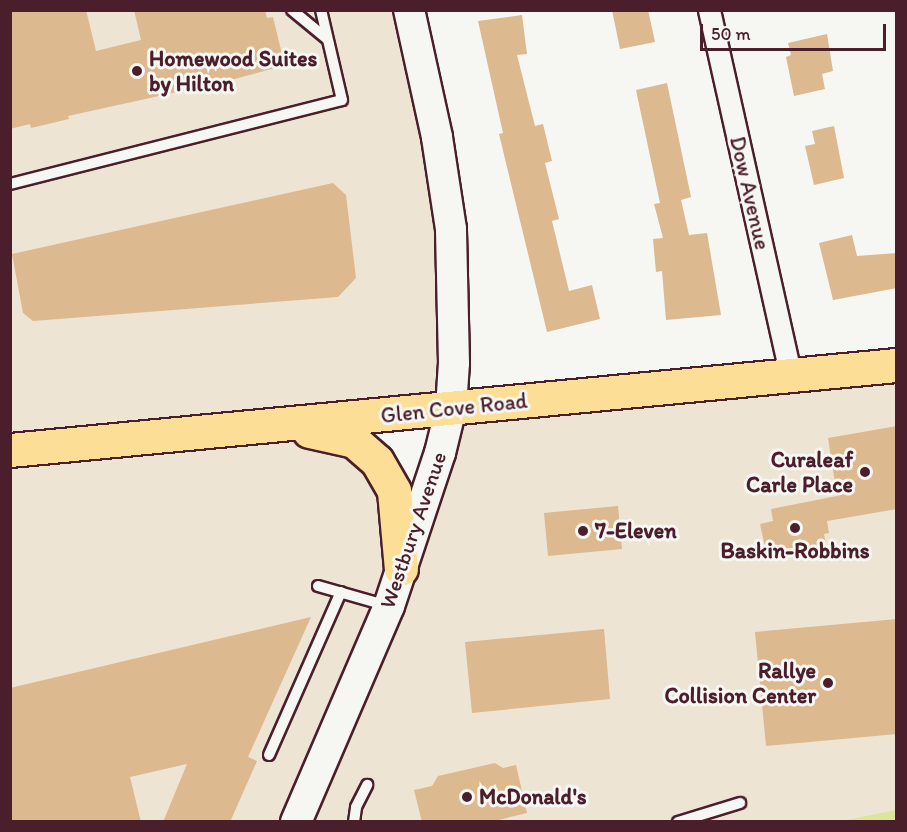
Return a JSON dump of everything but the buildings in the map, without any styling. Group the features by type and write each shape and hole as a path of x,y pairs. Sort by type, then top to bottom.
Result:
{"main road":[{"name":"Westbury Avenue","path":"296,822 389,606 440,453 451,408 454,363 451,229 437,137 409,10"},
{"name":"Glen Cove Road","path":"10,450 897,365"},
{"path":"284,425 354,441 377,461 394,491 401,569"}],"street":[{"name":"Dow Avenue","path":"709,10 791,376"}],"lane":[{"path":"292,10 326,38"},
{"path":"10,184 342,100 321,10"},
{"path":"318,586 389,606"},
{"path":"269,755 341,592"},
{"path":"354,822 356,807 367,785"},
{"path":"678,822 741,803"}],"shaded area":[{"path":"10,11 412,11 435,111 452,406 896,365 896,821 11,821","holes":["452,408 400,523 354,441 284,425"]}],"green space":[{"path":"896,810 896,821 842,821"}],"place":[{"name":"Homewood Suites by Hilton","path":"137,71"},
{"name":"Curaleaf Carle Place","path":"865,472"},
{"name":"Baskin-Robbins","path":"795,528"},
{"name":"7-Eleven","path":"583,531"},
{"name":"Rallye Collision Center","path":"828,683"},
{"name":"McDonald's","path":"467,797"}]}
